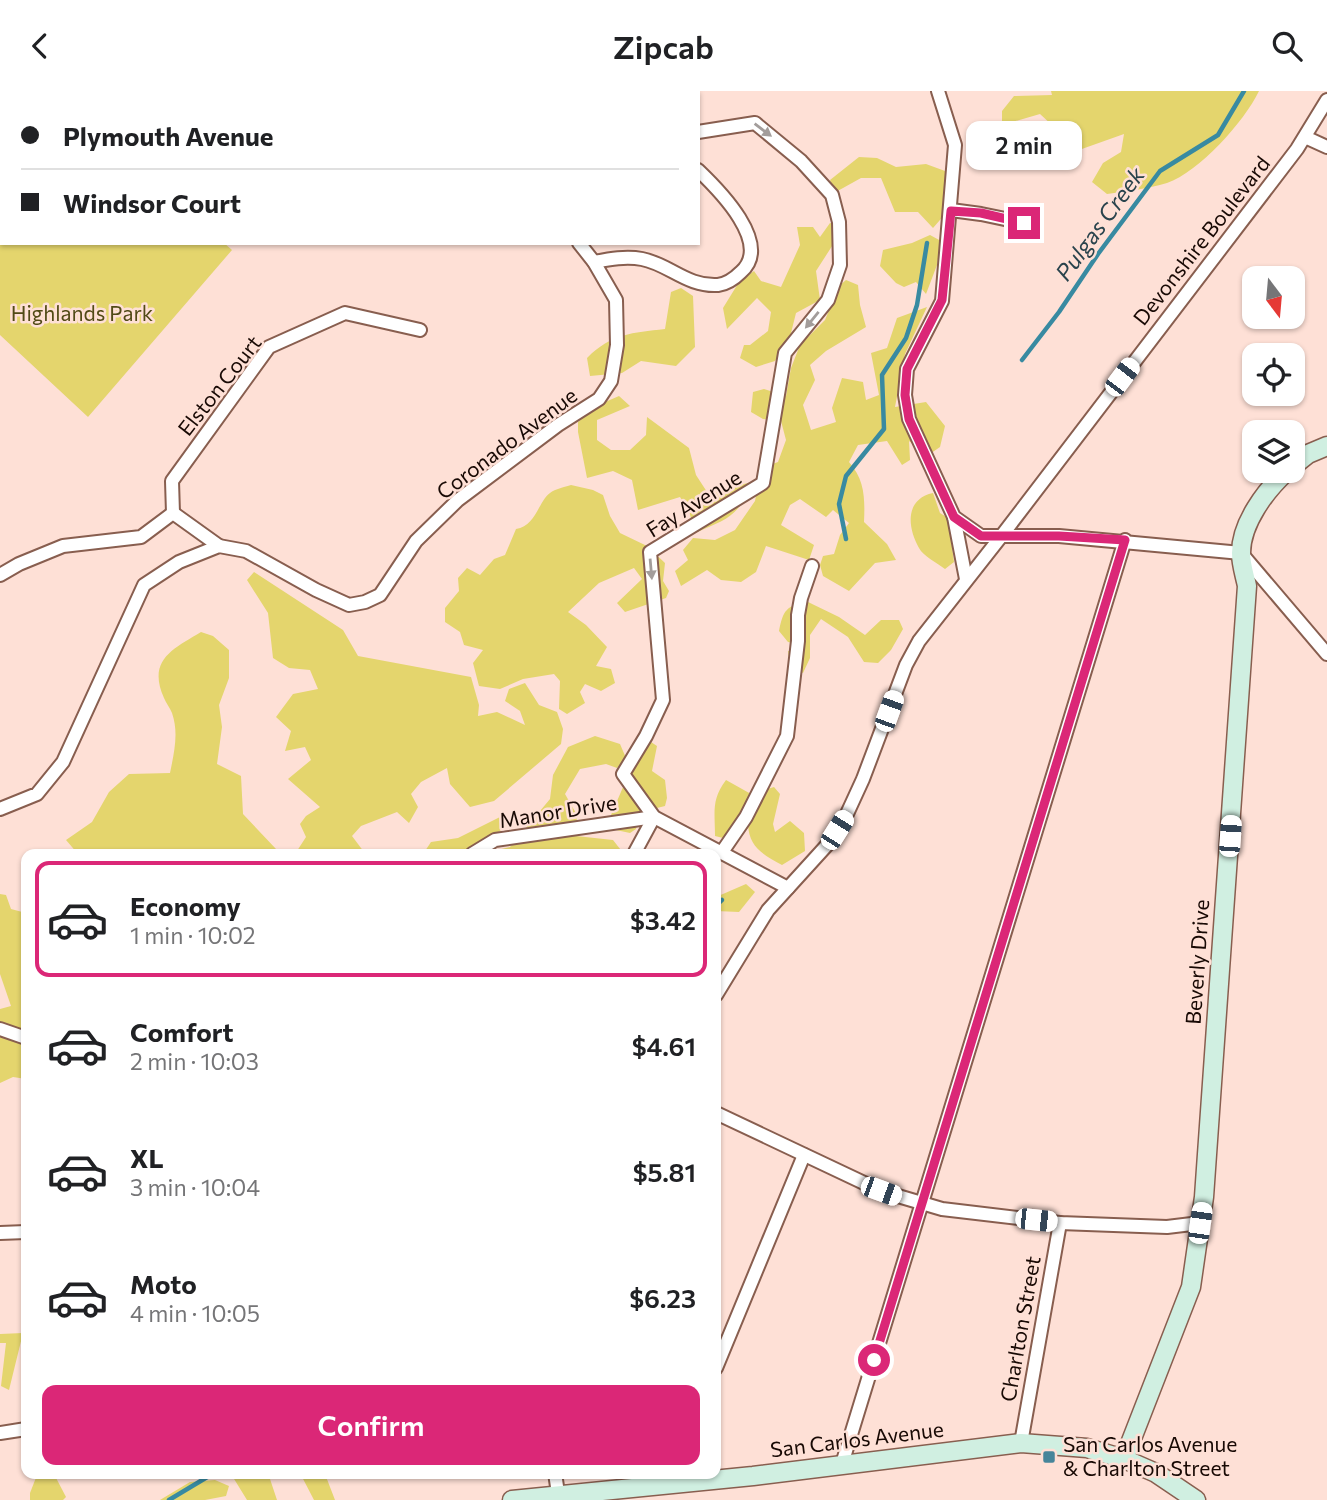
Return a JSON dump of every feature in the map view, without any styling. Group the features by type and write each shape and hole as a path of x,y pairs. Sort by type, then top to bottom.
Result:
{"street":[{"path":"938,91 955,145 942,300 907,369 905,395 909,419 954,517 966,579"},
{"name":"Devonshire Boulevard","path":"721,987 768,910 828,844 846,816 863,779 906,665 919,641 1305,137 1327,100"},
{"name":"Fay Avenue","path":"700,132 755,123 801,160 832,195 839,222 840,265 828,300 785,353 764,483 650,551 663,700 646,736 623,773 654,817 716,849"},
{"path":"1305,137 1327,147"},
{"path":"594,262 616,258 644,259 691,282 720,285 735,278 746,268 751,256 749,236 725,196 700,172"},
{"path":"951,211 981,213 1024,223"},
{"name":"Coronado Avenue","path":"219,546 246,551 349,605 380,595 416,541 458,500 558,425 599,399 611,381 617,345 616,300 581,245"},
{"name":"Elston Court","path":"173,513 172,481 269,347 345,313 420,330"},
{"path":"1305,456 1327,446"},
{"name":"Beverly Drive","path":"1124,1459 1191,1287 1205,1183 1247,586 1241,553 1247,526 1276,483"},
{"path":"0,575 62,546 141,537 173,513 219,546"},
{"path":"954,517 981,536 1003,534 1125,540 1241,553 1327,654"},
{"path":"842,1464 1125,540"},
{"path":"0,809 37,794 63,762 144,585 179,562 219,546"},
{"path":"722,852 746,817 787,736 798,641 798,615 812,566"},
{"path":"637,849 654,817"},
{"name":"Manor Drive","path":"481,849 495,841 654,817"},
{"name":"Fay Avenue","path":"722,852 788,888"},
{"path":"0,1029 21,1036"},
{"path":"721,1115 881,1191 942,1209 1060,1223 1167,1227 1200,1223"},
{"path":"721,1356 804,1155"},
{"name":"Charlton Street","path":"1021,1443 1060,1223"},
{"path":"0,1233 21,1232"},
{"path":"0,1433 21,1430"},
{"name":"San Carlos Avenue","path":"721,1477 753,1476 1021,1443 1087,1448 1124,1459 1156,1473 1196,1500"},
{"path":"556,1479 559,1497"},
{"name":"San Carlos Avenue","path":"512,1500 559,1497 664,1479"}],"green space":[{"path":"1051,91 1259,91 1232,131 1206,157 1180,177 1167,183 1107,194 1092,182 1103,163 1121,152 1124,134 1079,150 1040,114 1002,125 1002,111 1014,96 1052,95"},
{"path":"859,157 877,158 896,167 926,164 945,171 958,187 946,213 933,228 918,212 895,212 881,178 861,178 834,193 830,180"},
{"path":"830,223 845,226 816,271 820,300 796,313 790,337 775,361 756,367 740,358 744,345 750,345 768,331 771,312 757,298 727,329 723,308 739,282 754,271 761,281 781,287 800,245 797,227 813,227 820,237"},
{"path":"930,235 941,241 937,265 926,294 916,282 904,287 896,283 880,266 883,250 912,243"},
{"name":"Highlands Park","path":"0,245 226,245 232,250 88,417 0,335"},
{"path":"846,280 858,285 866,327 826,351 810,365 815,380 803,405 811,430 836,422 832,408 842,378 863,382 866,400 879,395 871,353 887,348 897,318 927,307 905,354 895,407 926,402 945,426 940,447 927,456 909,441 910,460 902,465 887,441 858,445 849,462 863,490 864,522 887,544 896,560 875,563 849,591 823,576 820,565 823,556 834,554 840,535 849,523 833,510 826,517 800,499 790,505 781,525 814,545 809,560 766,546 756,572 741,582 721,580 707,570 681,586 675,571 688,560 683,550 693,538 715,540 735,530 755,501 761,468 778,462 786,440 781,421 763,419 751,412 753,392 764,389 786,396 791,368 800,345 825,320 839,286"},
{"path":"681,288 693,296 695,347 676,366 641,361 622,373 590,376 587,358 605,343 632,333 665,329 671,292"},
{"path":"619,396 630,406 597,420 597,440 611,450 630,450 646,435 647,417 689,448 696,475 709,495 752,482 737,510 724,520 695,533 689,511 680,497 638,510 632,480 613,471 587,478 578,422 596,406"},
{"path":"571,485 603,495 610,516 620,533 647,546 665,563 663,581 669,591 666,598 625,612 617,603 642,579 634,568 599,583 568,612 586,625 607,647 596,666 611,669 615,683 601,691 585,684 580,692 585,703 567,714 559,709 560,681 554,674 523,679 500,689 479,686 473,663 483,650 464,645 460,632 445,622 445,608 459,591 458,578 467,568 480,575 494,559 505,555 516,529 532,519 550,493"},
{"path":"933,493 940,513 948,518 952,528 954,562 945,569 921,551 912,531 913,508 917,501"},
{"path":"254,572 343,630 358,656 471,677 479,705 478,716 497,712 525,725 520,711 505,701 509,689 525,683 539,705 557,712 563,729 561,744 494,801 470,807 450,784 447,768 421,782 411,794 418,807 409,823 397,812 361,826 352,836 362,849 298,849 306,837 300,824 306,816 320,807 288,779 311,760 305,747 285,751 291,731 276,717 293,694 318,689 310,670 289,668 273,658 268,613 247,580"},
{"path":"808,602 839,617 865,635 881,620 899,620 903,629 891,650 878,663 864,662 848,637 821,619 810,635 810,658 803,673 790,667 788,651 804,652 805,645 788,642 779,631 782,618 790,607"},
{"path":"201,632 213,636 229,650 229,678 219,705 222,727 217,764 241,776 243,814 276,849 74,849 66,840 92,822 109,792 129,774 170,773 175,728 172,713 160,685 159,674 166,657"},
{"path":"595,736 620,744 626,758 617,768 606,764 580,769 565,794 577,815 576,836 613,840 620,849 502,849 510,847 550,799 553,775 568,747"},
{"path":"648,740 657,746 652,771 665,780 665,806 641,812 636,829 630,833 616,830 611,815 630,771"},
{"path":"726,780 751,794 774,787 780,794 773,824 775,832 790,821 804,833 805,851 782,865 754,845 748,824 731,829 723,838 715,836 716,800"},
{"path":"500,817 509,824 489,839 492,849 426,849 431,842 458,838"},
{"path":"746,884 755,892 739,912 721,911 721,895"},
{"path":"0,894 6,895 11,909 21,912 21,1078 13,1077 0,1083 0,1009 11,1006 0,974"},
{"path":"21,1333 9,1390 1,1386 6,1343 0,1343 0,1334"},
{"path":"35,1479 57,1479 66,1497 63,1500 30,1500"},
{"path":"234,1479 270,1479 277,1500 247,1500"},
{"path":"303,1479 327,1479 335,1500 314,1500"},
{"path":"215,1480 229,1486 226,1496 205,1500 160,1500 190,1482"}],"waterway":[{"name":"Pulgas Creek","path":"1022,360 1160,171 1218,135 1244,91"},
{"name":"Pulgas Creek","path":"846,539 839,504 846,476 884,429 882,375 906,338 917,305 927,243"},
{"name":"Pulgas Creek","path":"169,1500 204,1479"}],"place":[{"name":"San Carlos Avenue & Charlton Street","path":"1049,1457"}],"route":[{"path":"874,1360 1125,540 1003,534 981,536 954,517 909,419 905,395 907,369 942,300 951,211 981,213 1024,223"}]}
